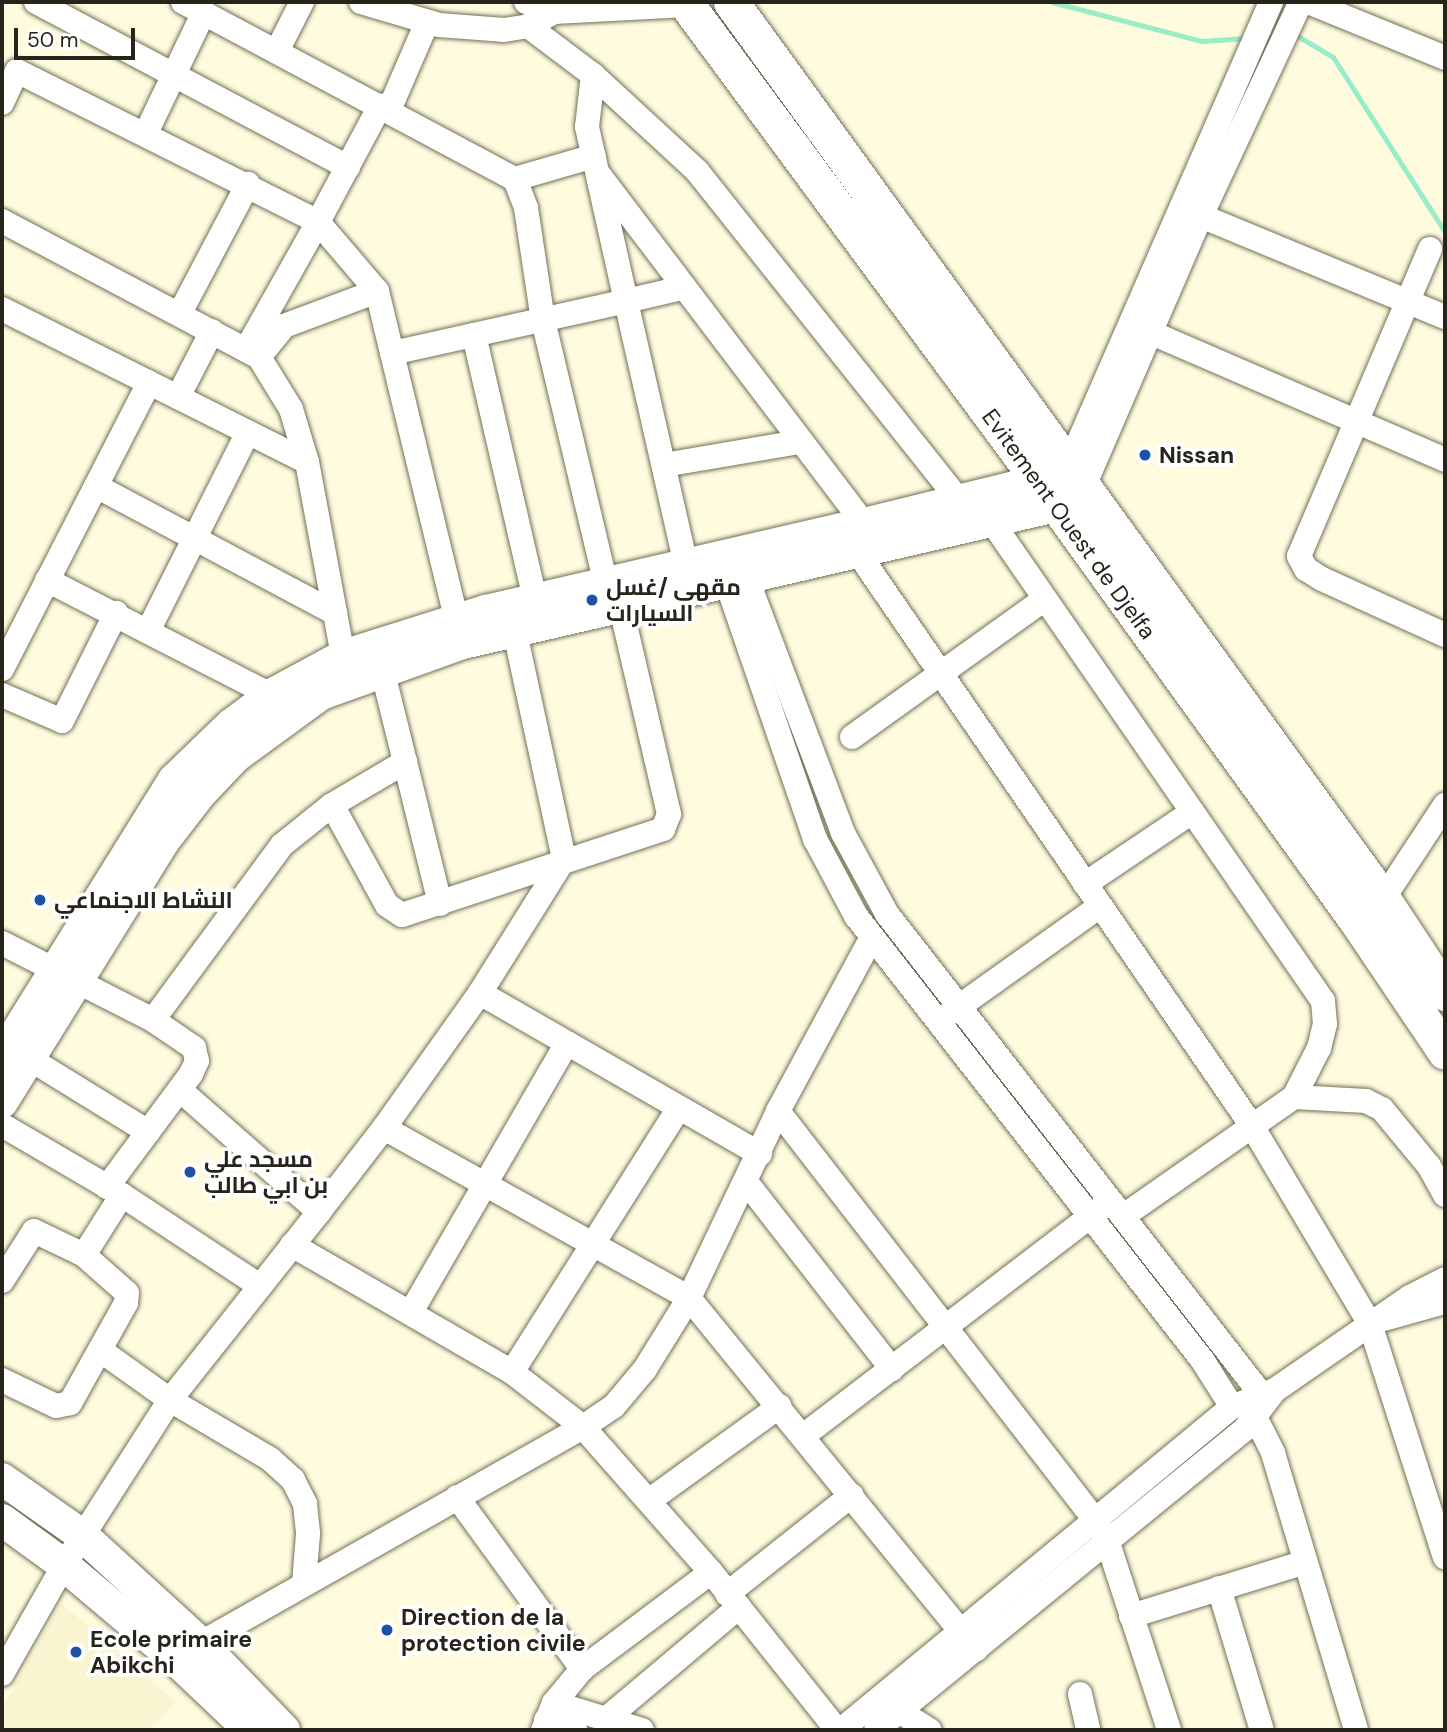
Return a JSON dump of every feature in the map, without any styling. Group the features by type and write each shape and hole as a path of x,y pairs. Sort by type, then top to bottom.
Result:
{"highway":[{"path":"731,2 1383,899 1445,993"},
{"name":"Evitement Ouest de Djelfa","path":"686,3 1356,920 1445,1052"}],"main road":[{"path":"66,976 163,842 235,757 321,694 535,600 613,596 860,537 990,519 1047,494 1077,475"},
{"path":"860,537 959,500 1047,494"},
{"path":"2,1102 16,1058 66,976 174,780 221,734 271,695 343,656 460,632 515,632 613,596 686,565 732,568"},
{"path":"2,1479 83,1536 187,1651 250,1730"},
{"path":"2,1520 187,1651 284,1730"}],"street":[{"path":"36,2 348,167"},
{"path":"277,51 302,2"},
{"path":"361,2 427,22 504,30 527,14 686,3"},
{"path":"1077,475 1142,329 1271,2"},
{"path":"1142,329 1201,216 1301,2"},
{"path":"1308,2 1445,58"},
{"path":"146,133 174,73 194,7 515,179 597,166"},
{"path":"527,14 697,171 959,500"},
{"path":"253,354 318,222 384,108 427,22"},
{"path":"2,103 9,67 248,184 318,222 377,291 460,632"},
{"path":"593,75 587,127 686,565"},
{"path":"597,166 682,288 798,442 860,537 939,671 1252,1126 1375,1322 1445,1557"},
{"path":"332,805 393,912 402,915 564,859 648,836 669,821 543,320 526,208 515,179"},
{"path":"180,313 248,184"},
{"path":"1201,216 1445,317"},
{"path":"2,221 253,354 291,410 307,463 343,656"},
{"path":"1430,249 1299,556 1306,569 1322,579 1445,635"},
{"path":"392,353 682,288"},
{"path":"253,354 284,326 377,291"},
{"path":"2,310 307,463"},
{"path":"1142,329 1445,460"},
{"path":"178,397 212,331"},
{"path":"474,335 535,600"},
{"path":"2,669 149,383"},
{"path":"149,629 248,432"},
{"path":"664,465 798,442"},
{"path":"96,486 335,612"},
{"path":"803,1436 1090,1217 1119,1207 1252,1126 1294,1097 1319,1048 1325,1024 1324,1000 990,519"},
{"path":"732,568 815,839 871,939 939,1021 1203,1361 1232,1407"},
{"path":"732,568 860,870 887,914 1268,1392"},
{"path":"47,580 149,629 271,695"},
{"path":"852,737 939,671 1045,599"},
{"path":"2,695 62,721 116,613"},
{"path":"2,1674 64,1566 170,1400 257,1284 319,1212 384,1128 480,993 564,859 515,632"},
{"path":"382,668 440,904"},
{"path":"153,1020 260,870 282,845 332,805 405,762"},
{"path":"1356,920 1383,899 1445,805"},
{"path":"1085,884 1192,812"},
{"path":"939,1021 1100,906"},
{"path":"187,1651 583,1427 614,1406 645,1369 689,1298 747,1183 778,1111 871,939"},
{"path":"2,943 153,1020 194,1048 197,1061 180,1090 148,1132 114,1191 84,1255"},
{"path":"480,993 760,1154"},
{"path":"411,1312 567,1043"},
{"path":"16,1058 148,1132"},
{"path":"180,1090 319,1212"},
{"path":"1294,1097 1366,1101 1382,1109 1429,1166 1445,1195"},
{"path":"512,1371 595,1246 679,1108"},
{"path":"778,1111 1101,1530 1169,1730"},
{"path":"2,1125 114,1191 257,1284"},
{"path":"384,1128 689,1298 780,1406 968,1642"},
{"path":"747,1183 892,1369"},
{"path":"2,1281 34,1231 84,1255 127,1293 100,1350 70,1403 62,1407 2,1380"},
{"path":"292,1245 512,1371 583,1427 650,1500 839,1730 968,1642"},
{"path":"876,1730 899,1711 968,1642 1101,1530 1232,1407 1268,1392 1445,1279"},
{"path":"1375,1322 1445,1303"},
{"path":"100,1350 170,1400 271,1459 293,1480 306,1514 304,1584"},
{"path":"1101,1530 1256,1419 1268,1392"},
{"path":"650,1500 780,1406"},
{"path":"1256,1419 1273,1453 1356,1730"},
{"path":"606,1719 733,1600 852,1495"},
{"path":"457,1497 582,1669"},
{"path":"1131,1615 1305,1562"},
{"path":"548,1718 582,1669 711,1573"},
{"path":"1219,1588 1262,1730"},
{"path":"1080,1693 1088,1730"},
{"path":"899,1711 929,1730"},
{"path":"548,1718 606,1719 642,1730"},
{"path":"548,1718 575,1730"}],"shaded area":[{"name":"Ecole primaire Abikchi","path":"61,1603 176,1702 150,1730 2,1730 2,1708"}],"waterway":[{"path":"1052,2 1202,41 1246,38"},
{"path":"1294,34 1333,57 1445,232"}],"place":[{"name":"Nissan","path":"1145,455"},
{"name":"مقهى /غسل السيارات","path":"592,600"},
{"name":"النشاط الاجنماعي","path":"40,900"},
{"name":"مسجد علي بن ابي طالب","path":"190,1172"},
{"name":"Direction de la protection civile","path":"387,1630"},
{"name":"Ecole primaire Abikchi","path":"76,1652"}]}
